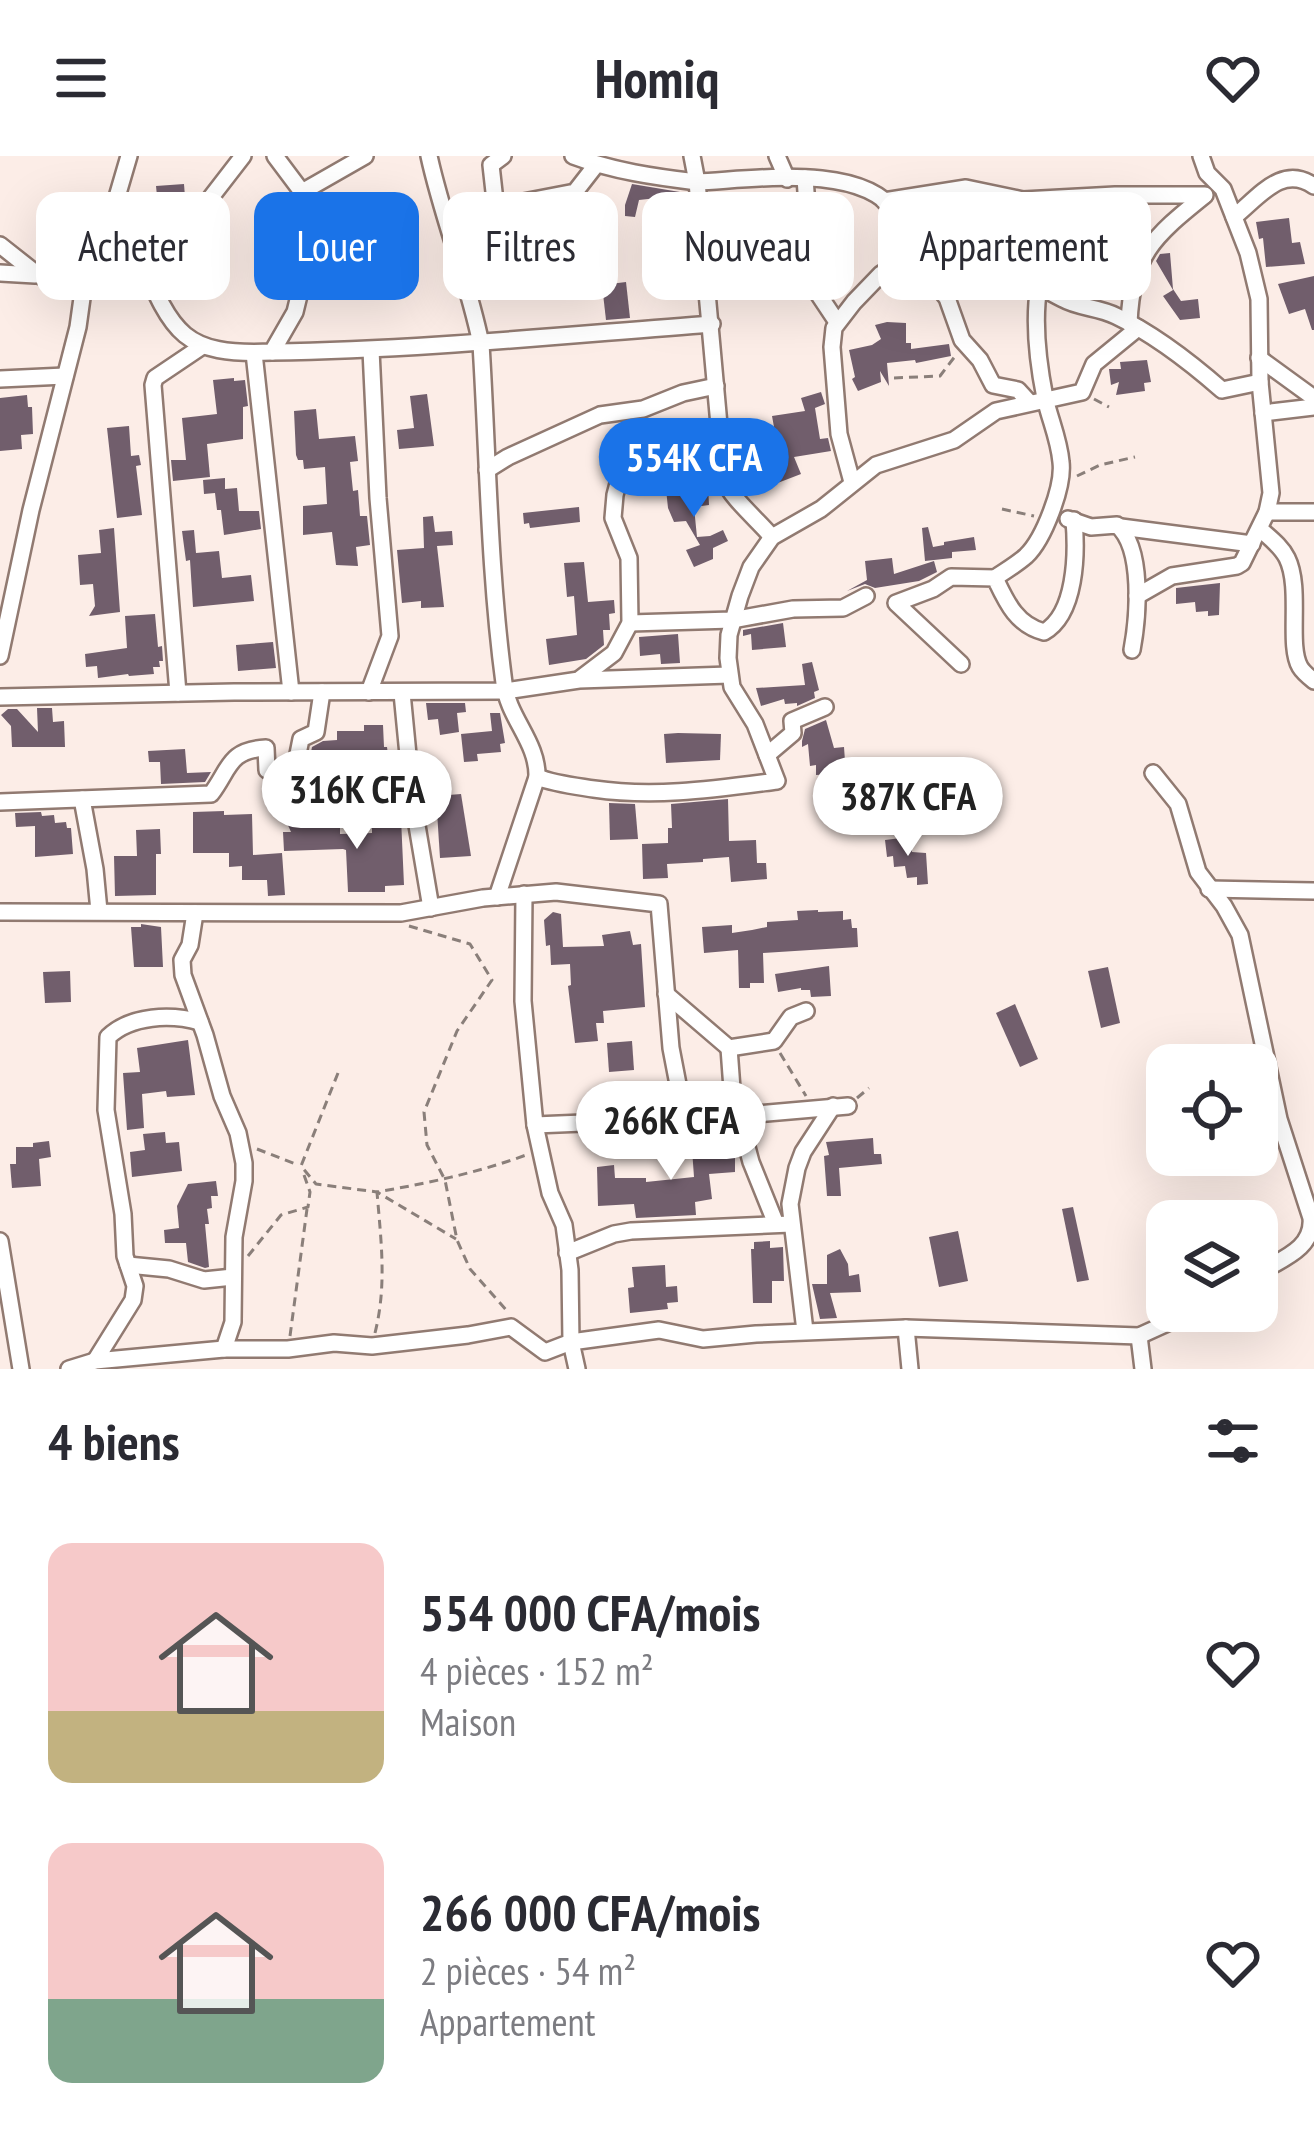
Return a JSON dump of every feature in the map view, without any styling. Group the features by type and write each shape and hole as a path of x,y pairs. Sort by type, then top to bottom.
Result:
{"street":[{"path":"118,192 129,156"},
{"path":"215,192 243,156"},
{"path":"275,156 302,192 365,156"},
{"path":"429,156 443,207"},
{"path":"494,192 491,165 503,156"},
{"path":"574,156 596,165 697,182 796,178 849,183 878,198"},
{"path":"692,156 727,488 772,537"},
{"path":"777,156 796,178 812,276 837,322"},
{"path":"1137,596 1172,576 1237,566 1256,537 1271,493 1257,289 1234,217 1201,156"},
{"path":"575,192 596,165"},
{"path":"1234,217 1286,177 1300,177 1314,186"},
{"path":"537,777 619,792 673,794 777,781 729,675 732,620 751,567 772,537 821,509 876,465 964,435 990,413 1082,392 1094,364 1133,325 1134,279 1150,243 1219,182"},
{"path":"930,192 966,188 985,192"},
{"path":"1151,195 1205,195"},
{"path":"0,245 36,273"},
{"path":"0,272 36,275"},
{"path":"852,482 839,434 834,328 878,277"},
{"path":"0,656 84,300"},
{"path":"160,300 173,322 201,347 254,352 482,344 712,324"},
{"path":"272,352 299,300"},
{"path":"471,300 482,344 494,584 505,692 535,754 537,777 497,897"},
{"path":"948,300 963,344 980,360 993,385 1018,390 1037,401"},
{"path":"961,664 896,603 951,577 995,578 1031,551 1048,518 1061,460 1037,401 1038,300"},
{"path":"1064,300 1103,310 1133,325 1200,368 1222,390 1260,382"},
{"path":"178,693 153,385 161,373 201,347"},
{"path":"369,692 390,636 371,350"},
{"path":"254,352 291,692"},
{"path":"1259,358 1314,398"},
{"path":"0,379 65,376"},
{"path":"487,470 600,415 643,409 716,386"},
{"path":"1263,413 1314,407"},
{"path":"579,680 614,653 630,623 629,558 614,518 621,472 650,465 685,469 706,441 719,439"},
{"path":"1267,512 1314,512"},
{"path":"1048,518 1091,527 1256,537 1284,552 1294,582 1296,657 1300,669 1314,681"},
{"path":"995,578 1009,606 1029,627 1044,632 1052,627 1064,613 1070,591 1074,520"},
{"path":"1121,527 1130,543 1137,596 1132,650"},
{"path":"630,623 732,620 793,609 843,608 866,596"},
{"path":"0,697 505,692 579,680 729,675"},
{"path":"0,802 211,794 227,764 260,748 266,748 267,770 288,774 295,769 301,739 316,732 322,692"},
{"path":"402,692 412,796 431,908"},
{"path":"767,755 793,733 792,722 825,707"},
{"path":"298,749 300,770 275,802 412,796"},
{"path":"1153,773 1178,804 1198,872 1240,935 1279,1119 1311,1218 1312,1234 1306,1244 1278,1261"},
{"path":"82,800 99,911"},
{"path":"1209,889 1314,891"},
{"path":"0,912 401,913 556,892 659,904 671,1048 686,1126"},
{"path":"524,894 523,1001 536,1125 550,1192 561,1213 577,1369"},
{"path":"195,913 182,967 242,1147 244,1181 234,1238 233,1322 224,1349"},
{"path":"666,994 730,1048 734,1116 751,1162 797,1254 805,1331"},
{"path":"730,1048 774,1041 791,1016 806,1011"},
{"path":"95,1361 133,1300 135,1286 106,1110 108,1037 112,1031 149,1019 200,1022"},
{"path":"536,1125 631,1121 686,1126 734,1116 841,1106 803,1152 784,1224"},
{"path":"567,1253 632,1231 784,1224"},
{"path":"0,1241 21,1369"},
{"path":"128,1265 169,1269 203,1280 233,1277"},
{"path":"70,1369 95,1361 224,1349 334,1343 372,1346 511,1327 545,1352 571,1342 658,1330 704,1339 906,1328 1139,1336 1148,1332"},
{"path":"906,1328 910,1369"},
{"path":"1139,1336 1143,1369"}],"path":[{"path":"894,378 940,376 963,344"},
{"path":"1059,484 1100,465 1136,457"},
{"path":"1002,509 1048,518"},
{"path":"408,926 470,944 492,980 457,1031 424,1112 427,1145 445,1180 457,1240 470,1269 510,1315 511,1327"},
{"path":"774,1041 814,1109"},
{"path":"288,1349 310,1192 302,1166 338,1073"},
{"path":"238,1133 262,1153 302,1166 316,1184 377,1192 492,1168 539,1150"},
{"path":"377,1192 457,1240"},
{"path":"372,1346 383,1303 377,1192"},
{"path":"233,1277 281,1215 308,1208"}],"building":[{"path":"184,184 185,192 157,192 156,186"},
{"path":"632,184 680,192 642,192 635,217 625,216"},
{"path":"1289,218 1292,243 1300,242 1305,264 1266,267 1256,222"},
{"path":"1170,253 1173,289 1181,301 1198,299 1200,318 1180,320 1163,296 1173,290 1156,261 1160,254"},
{"path":"1314,276 1312,330 1305,309 1289,314 1278,284"},
{"path":"626,282 630,318 606,320 604,300 618,300 618,283"},
{"path":"906,323 906,343 911,343 911,349 949,344 951,356 887,363 889,386 880,371 881,382 858,391 849,350 881,339 875,325"},
{"path":"1147,360 1151,382 1144,383 1145,391 1116,395 1119,382 1111,385 1109,369 1121,369 1120,362"},
{"path":"213,380 245,380 248,406 243,407 243,439 207,444 210,477 173,481 171,460 186,460 182,418 217,414"},
{"path":"821,392 825,404 815,408 820,439 828,438 831,451 794,457 801,474 775,484 769,469 773,467 770,444 752,446 735,468 734,455 749,438 749,430 774,427 772,416 805,411 801,398"},
{"path":"427,394 434,446 399,449 397,430 414,428 410,396"},
{"path":"27,395 33,434 21,435 22,449 0,451 0,398"},
{"path":"316,409 319,439 355,436 358,461 350,462 353,491 358,490 360,516 367,516 370,545 356,547 358,566 336,565 332,532 303,535 303,506 327,504 325,467 304,469 303,460 298,460 294,411"},
{"path":"129,426 131,456 139,455 141,465 136,466 142,515 117,518 107,428"},
{"path":"225,478 225,489 237,488 239,511 259,511 261,529 224,535 215,493 204,494 203,480"},
{"path":"708,485 709,505 694,507 697,537 723,530 728,541 713,548 713,559 694,567 686,550 700,545 686,521 674,522 666,489"},
{"path":"579,507 580,522 530,528 529,523 524,524 523,513"},
{"path":"433,516 435,532 452,531 453,545 437,546 444,607 421,608 421,601 402,603 397,550 424,548 423,517"},
{"path":"928,527 933,547 974,537 976,550 925,561 922,528"},
{"path":"114,528 120,612 89,616 95,606 93,584 80,585 78,555 101,553 99,530"},
{"path":"194,530 196,553 219,551 222,578 251,575 254,601 193,607 190,560 186,561 182,531"},
{"path":"892,558 894,574 934,561 937,572 919,581 875,588 865,584 847,591 867,580 865,561"},
{"path":"584,562 588,602 614,600 610,630 603,630 604,645 586,659 549,665 546,639 577,635 574,596 567,597 564,563"},
{"path":"1220,583 1219,615 1196,612 1195,602 1176,604 1176,588"},
{"path":"155,614 163,661 160,667 153,667 154,674 98,678 97,666 86,667 85,654 127,648 125,616"},
{"path":"783,623 786,647 752,650 751,634 743,636 743,630"},
{"path":"678,634 680,663 661,664 660,654 640,656 639,637"},
{"path":"273,642 276,668 238,671 236,645"},
{"path":"812,662 819,690 815,698 797,706 785,704 784,699 761,706 756,688 805,685 802,664"},
{"path":"426,703 465,703 466,712 457,713 459,732 440,735 438,719 428,720"},
{"path":"37,708 52,708 53,722 64,721 65,747 12,747 11,726 1,715 17,709 38,732"},
{"path":"490,713 500,713 505,743 500,744 501,752 477,754 478,761 464,762 461,734 492,731"},
{"path":"826,720 834,748 844,747 845,761 834,762 835,774 816,775 808,744 802,747 802,741 805,729"},
{"path":"364,725 383,725 384,747 390,755 388,778 352,784 346,768 312,770 312,747 337,740 337,731 364,731"},
{"path":"664,734 721,734 720,760 666,763"},
{"path":"185,749 187,773 211,772 205,782 161,784 160,762 149,762 148,751"},
{"path":"461,794 471,856 440,858 436,796"},
{"path":"728,799 729,841 756,840 757,863 766,863 767,879 731,882 729,857 667,864 668,878 643,879 642,844 668,843 671,804"},
{"path":"609,803 635,804 638,839 610,840"},
{"path":"224,811 224,815 252,814 253,855 282,853 285,895 268,896 267,880 242,880 242,866 229,867 229,853 193,853 193,812"},
{"path":"41,812 71,828 73,854 35,857 35,826 16,827 15,813"},
{"path":"401,818 404,885 385,886 385,892 348,892 346,850 284,851 283,832 291,832 287,823 299,819 303,828 340,823 340,834 372,833 372,823"},
{"path":"160,829 156,895 115,896 114,856 137,856 136,830"},
{"path":"911,839 912,852 926,853 928,884 917,885 917,877 907,878 905,866 894,867 893,856 887,857 885,840"},
{"path":"797,911 843,911 843,920 851,919 852,928 857,928 858,947 763,953 764,983 750,983 750,988 739,988 738,950 704,953 702,927 732,925 732,933 767,927 767,922 798,920"},
{"path":"553,912 561,914 563,947 604,946 602,935 630,931 633,945 641,944 645,1007 603,1011 604,1023 596,1023 598,1041 575,1043 570,964 551,965 550,945 546,946 544,920"},
{"path":"131,927 161,927 163,967 134,967"},
{"path":"829,966 831,996 811,997 810,990 801,988 778,992 775,974"},
{"path":"1108,967 1120,1023 1101,1028 1088,971"},
{"path":"70,971 71,1002 45,1003 43,972"},
{"path":"1015,1004 1038,1059 1020,1067 996,1013"},
{"path":"188,1040 195,1095 142,1094 144,1128 127,1130 123,1073 140,1072 137,1048"},
{"path":"632,1041 634,1070 609,1072 607,1043"},
{"path":"728,1131 735,1147 735,1172 709,1174 712,1199 695,1202 696,1215 636,1218 634,1204 598,1206 597,1167 614,1165 615,1178 646,1178 646,1182 694,1177 692,1149 702,1149 700,1135"},
{"path":"165,1132 166,1143 179,1142 182,1171 132,1177 130,1152 145,1150 143,1134"},
{"path":"873,1138 874,1154 881,1154 882,1164 839,1168 841,1196 827,1196 826,1142"},
{"path":"49,1141 51,1157 39,1159 41,1186 12,1188 10,1164 16,1164 16,1147"},
{"path":"216,1181 218,1196 211,1196 209,1224 205,1224 209,1267 205,1268 188,1262 186,1243 165,1243 164,1230 179,1228 177,1206 188,1184"},
{"path":"1073,1207 1089,1280 1077,1282 1062,1209"},
{"path":"958,1231 968,1281 939,1287 929,1237"},
{"path":"770,1241 770,1248 783,1247 784,1281 772,1281 772,1303 753,1303 751,1249 754,1242"},
{"path":"840,1249 849,1276 859,1274 861,1292 830,1293 837,1318 820,1319 812,1284 827,1284 827,1255"},
{"path":"665,1265 666,1287 677,1286 678,1302 667,1303 668,1309 630,1313 632,1267"}]}
